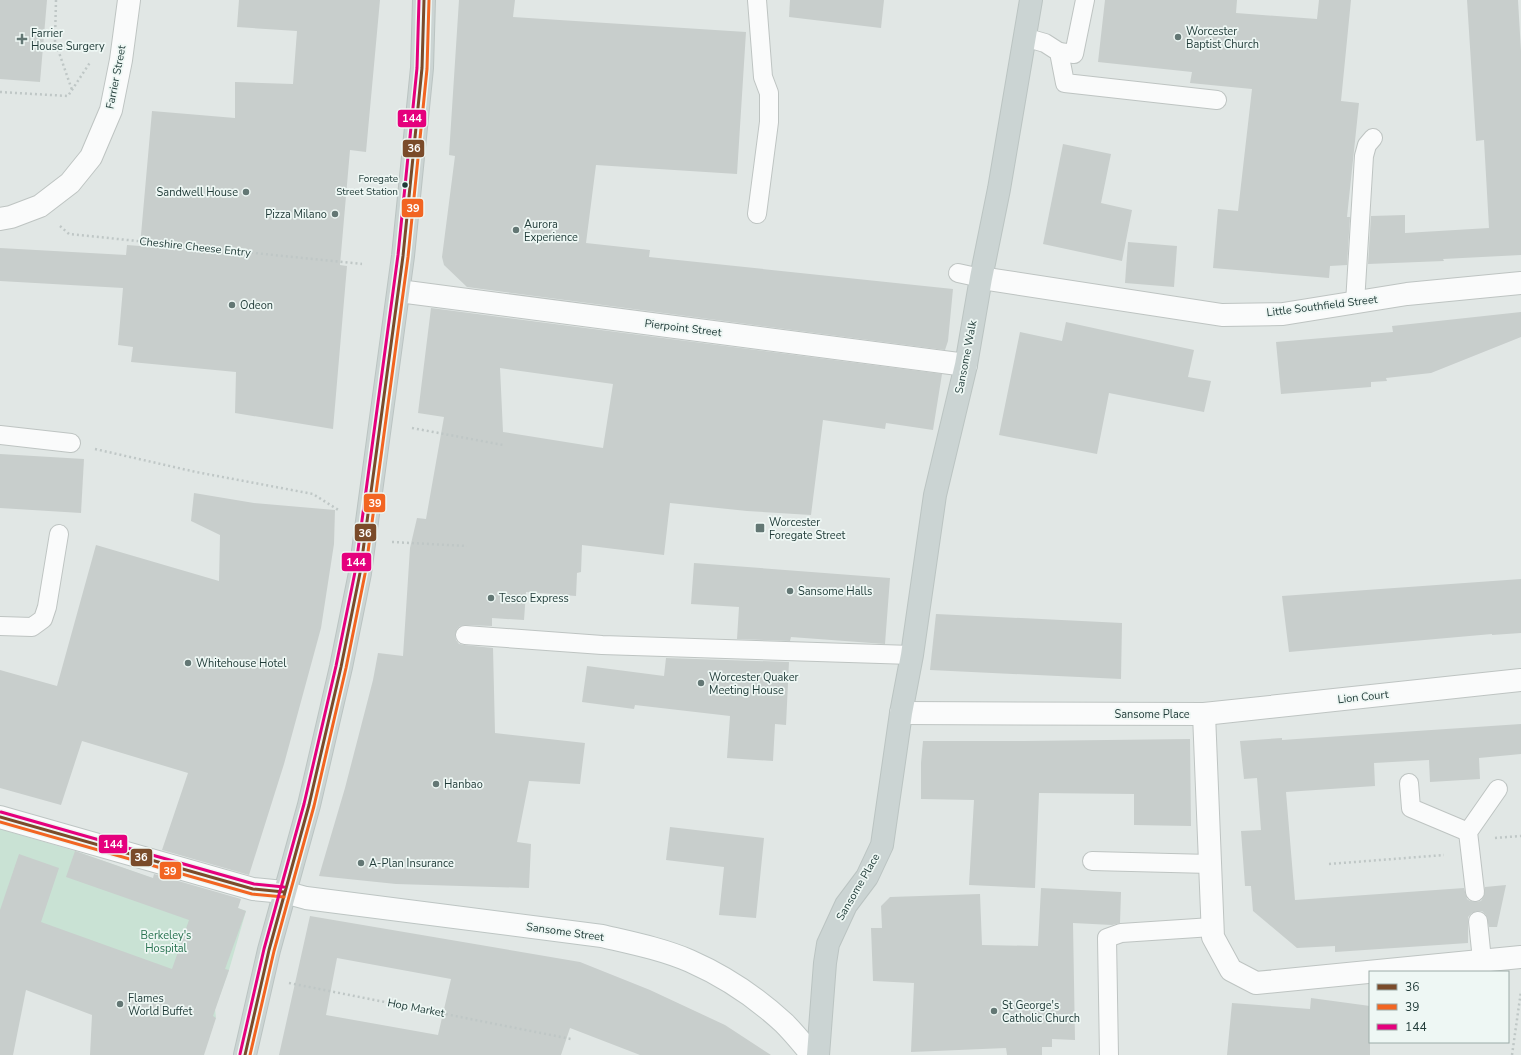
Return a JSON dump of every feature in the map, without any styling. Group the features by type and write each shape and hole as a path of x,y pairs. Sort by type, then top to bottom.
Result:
{"main road":[{"path":"245,1055 262,978 284,892 309,805 341,667 360,573 399,291 422,68 424,0"},
{"name":"Sansome Walk","path":"902,713 912,655 935,495 966,365 981,278 999,190 1031,0"},
{"name":"Sansome Place","path":"818,1055 825,963 828,944 846,905 867,877 882,845 902,713"}],"street":[{"name":"Farrier Street","path":"0,219 12,217 40,206 70,183 91,158 111,110 121,60 129,0"},
{"name":"Little Southfield Street","path":"981,278 1222,315 1283,314 1408,294 1521,283"},
{"name":"Pierpoint Street","path":"399,291 966,365"},
{"name":"Lion Court","path":"1204,714 1521,680"},
{"name":"Sansome Place","path":"902,713 1204,714 1212,937 1231,970 1256,983 1369,972"},
{"name":"Sansome Street","path":"0,817 253,889 284,892 306,898 602,936 640,945 690,961 735,985 784,1024 812,1055"},
{"name":"Sansome Place","path":"1374,971 1521,957"}],"lane":[{"path":"757,0 763,76 769,93 769,122 757,214"},
{"path":"1024,37 1045,43 1059,52 1074,54 1085,0"},
{"path":"1059,52 1065,83 1217,100"},
{"path":"1355,303 1364,156 1367,145 1373,138"},
{"path":"958,273 981,278"},
{"path":"0,435 71,443"},
{"path":"0,626 32,627 43,619 47,607 59,534"},
{"path":"465,635 602,645 912,655"},
{"path":"1410,783 1411,808 1468,832"},
{"path":"1475,892 1468,832 1498,789"},
{"path":"1092,861 1210,864"},
{"path":"1478,921 1482,960"},
{"path":"1109,1055 1107,938 1121,933 1212,927"}],"path":[{"path":"56,0 54,41 72,90"},
{"path":"0,92 68,96 94,57"},
{"name":"Cheshire Cheese Entry","path":"40,206 69,234 362,264"},
{"path":"412,428 503,444"},
{"path":"71,443 196,472 313,494"},
{"path":"392,542 466,546"},
{"path":"1329,864 1471,853"},
{"name":"Hop Market","path":"262,978 571,1039"},
{"path":"1512,1055 1521,991"}],"green space":[{"name":"Berkeley's Hospital","path":"0,829 75,851 246,911 229,970 215,1009 216,1018 33,952 0,924"}],"building":[{"name":"Farrier House Surgery","path":"0,0 47,0 40,82 0,79"},
{"path":"239,0 380,0 366,152 350,150 340,265 347,266 333,429 235,413 236,372 131,362 133,347 118,345 123,288 0,281 0,248 126,255 127,245 140,246 152,111 235,118 235,82 293,84 297,31 237,27"},
{"path":"459,0 515,0 513,17 746,32 737,174 596,165 586,243 650,250 649,257 953,289 948,341 945,350 467,287 444,265 442,257 455,156 449,155"},
{"path":"790,0 884,0 881,28 789,17"},
{"path":"1105,0 1237,0 1236,13 1317,19 1319,0 1351,0 1341,101 1359,103 1347,217 1350,217 1347,265 1330,266 1329,278 1213,268 1218,209 1238,211 1252,89 1190,83 1192,72 1098,62"},
{"path":"1467,0 1518,0 1521,51 1521,255 1443,259 1444,261 1368,264 1371,216 1405,215 1405,233 1489,228 1484,140 1476,141"},
{"path":"1063,144 1111,154 1101,203 1132,210 1122,261 1043,244"},
{"path":"1128,242 1177,246 1174,287 1125,283"},
{"path":"431,308 942,374 933,430 886,423 885,429 823,420 811,515 747,511 670,503 664,555 582,545 581,572 577,573 576,596 526,592 524,620 492,618 492,626 465,625 460,626 457,629 455,635 459,644 493,648 495,733 585,743 580,784 529,781 517,842 531,844 529,888 396,884 319,876 345,788 373,680 378,653 403,656 410,548 417,518 426,519 444,417 418,413","holes":["500,368 613,384 603,448 503,432"]},
{"path":"1521,312 1521,337 1431,373 1386,378 1387,381 1371,382 1371,387 1281,394 1276,342 1393,332 1392,326"},
{"path":"1066,322 1194,350 1188,377 1211,381 1204,412 1109,393 1097,454 999,435 1020,332 1062,341"},
{"path":"0,454 84,459 81,513 0,508"},
{"path":"194,493 254,503 335,510 334,544 321,628 284,764 249,875 162,850 188,773 82,741 61,805 0,788 0,670 57,686 96,545 219,581 220,535 191,521"},
{"name":"Sansome Halls","path":"694,563 890,578 885,644 791,637 790,641 737,639 739,607 691,604"},
{"path":"1521,579 1521,633 1492,634 1289,652 1282,596"},
{"path":"936,614 1122,623 1121,679 930,670"},
{"path":"666,658 789,662 786,725 775,724 773,761 727,758 730,716 635,705 634,709 582,702 587,666 664,676"},
{"path":"1521,724 1521,754 1479,758 1480,779 1430,782 1429,760 1374,763 1375,786 1286,792 1295,900 1464,888 1467,899 1476,902 1481,901 1484,896 1485,887 1506,885 1497,927 1489,927 1486,915 1482,911 1477,911 1468,917 1468,943 1335,952 1335,946 1297,948 1253,911 1251,886 1245,886 1241,831 1261,830 1257,778 1244,779 1240,741 1282,738 1282,740"},
{"path":"1190,739 1191,826 1134,825 1134,794 1039,793 1035,888 969,885 974,800 921,799 921,763 923,741"},
{"path":"670,827 764,838 756,918 719,915 724,867 666,860"},
{"path":"75,851 153,878 154,874 241,899 238,908 246,911 225,969 229,970 213,1016 216,1018 204,1055 90,1055 92,1015 26,990 13,1055 0,1055 0,910 19,854 59,868 41,922 172,969 189,920 66,877"},
{"path":"1041,888 1121,892 1120,923 1112,925 1073,923 1075,1040 1052,1039 1052,1047 1042,1047 1042,1055 1007,1055 1006,1048 911,1052 914,983 873,981 871,928 882,928 881,906 890,897 980,894 982,945 1038,946"},
{"path":"310,916 580,962 650,990 725,1025 771,1055 640,1055 570,1028 561,1055 279,1055","holes":["337,958 451,979 438,1035 326,1015"]},
{"path":"1311,998 1369,1006 1370,1055 1227,1055 1232,1003 1310,1009"}],"transit line":[{"name":"144","path":"240,1054 264,949 304,804 336,666 355,572 398,255 417,68 419,0"},
{"name":"36","path":"245,1055 269,950 309,805 341,667 360,573 403,256 422,68 424,0"},
{"name":"39","path":"250,1055 274,951 314,806 346,668 365,574 408,257 427,69 429,0"},
{"name":"144","path":"1,812 254,884 284,887"},
{"name":"36","path":"0,817 253,889 284,892"},
{"name":"39","path":"0,822 252,894 284,897"}],"place":[{"name":"Worcester Baptist Church","path":"1178,37"},
{"name":"Farrier House Surgery","path":"22,39"},
{"name":"Foregate Street Station","path":"405,185"},
{"name":"Sandwell House","path":"246,192"},
{"name":"Pizza Milano","path":"335,214"},
{"name":"Aurora Experience","path":"516,230"},
{"name":"Odeon","path":"232,305"},
{"name":"Worcester Foregate Street","path":"760,528"},
{"name":"Sansome Halls","path":"790,591"},
{"name":"Tesco Express","path":"491,598"},
{"name":"Whitehouse Hotel","path":"188,663"},
{"name":"Worcester Quaker Meeting House","path":"701,683"},
{"name":"Hanbao","path":"436,784"},
{"name":"A-Plan Insurance","path":"361,863"},
{"name":"Flames World Buffet","path":"120,1004"},
{"name":"St George's Catholic Church","path":"994,1011"}]}
